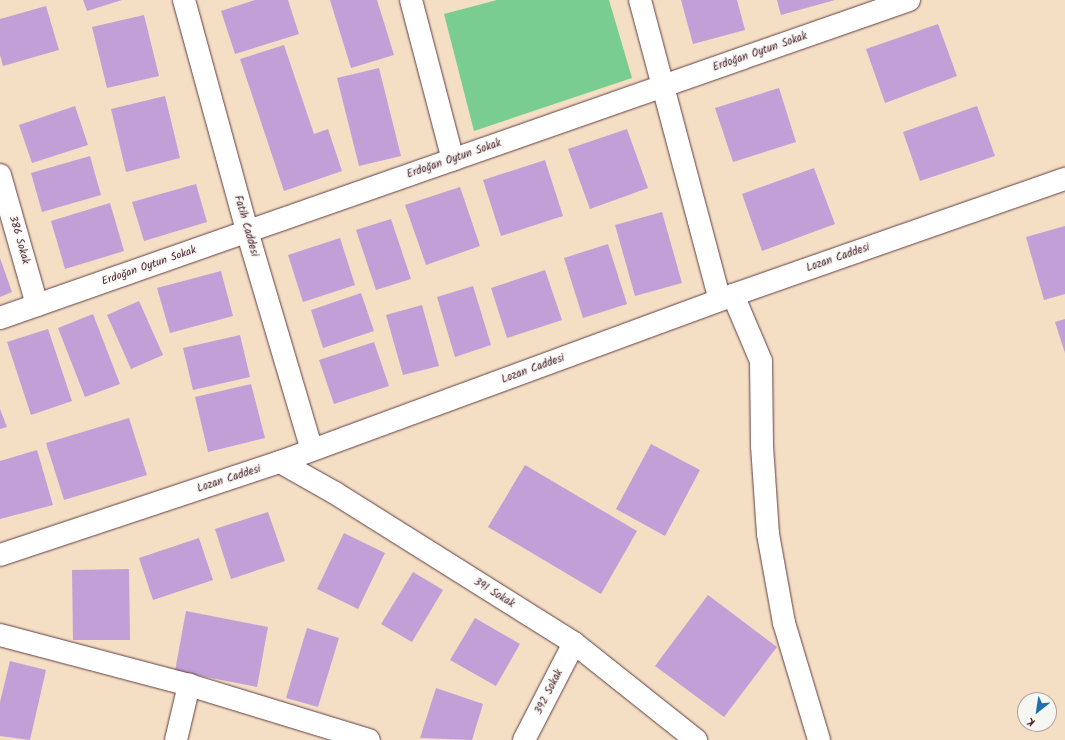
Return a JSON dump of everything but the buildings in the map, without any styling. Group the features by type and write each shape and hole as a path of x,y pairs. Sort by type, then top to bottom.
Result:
{"street":[{"name":"Fatih Caddesi","path":"184,0 247,231 312,450"},
{"path":"411,0 453,160"},
{"path":"640,0 663,86 726,297 761,361 762,446 768,534 784,624 818,740"},
{"name":"Erdoğan Oytun Sokak","path":"0,318 663,86 869,7 909,0"},
{"name":"386 Sokak","path":"0,175 37,305"},
{"name":"Lozan Caddesi","path":"0,555 280,462 726,297 1065,179"},
{"name":"391 Sokak","path":"280,462 335,492 574,643 696,740"},
{"path":"0,635 189,685 369,740"},
{"name":"392 Sokak","path":"524,740 574,643"},
{"path":"176,740 189,685"}],"green space":[{"path":"497,0 609,0 632,78 474,131 444,14"}]}
